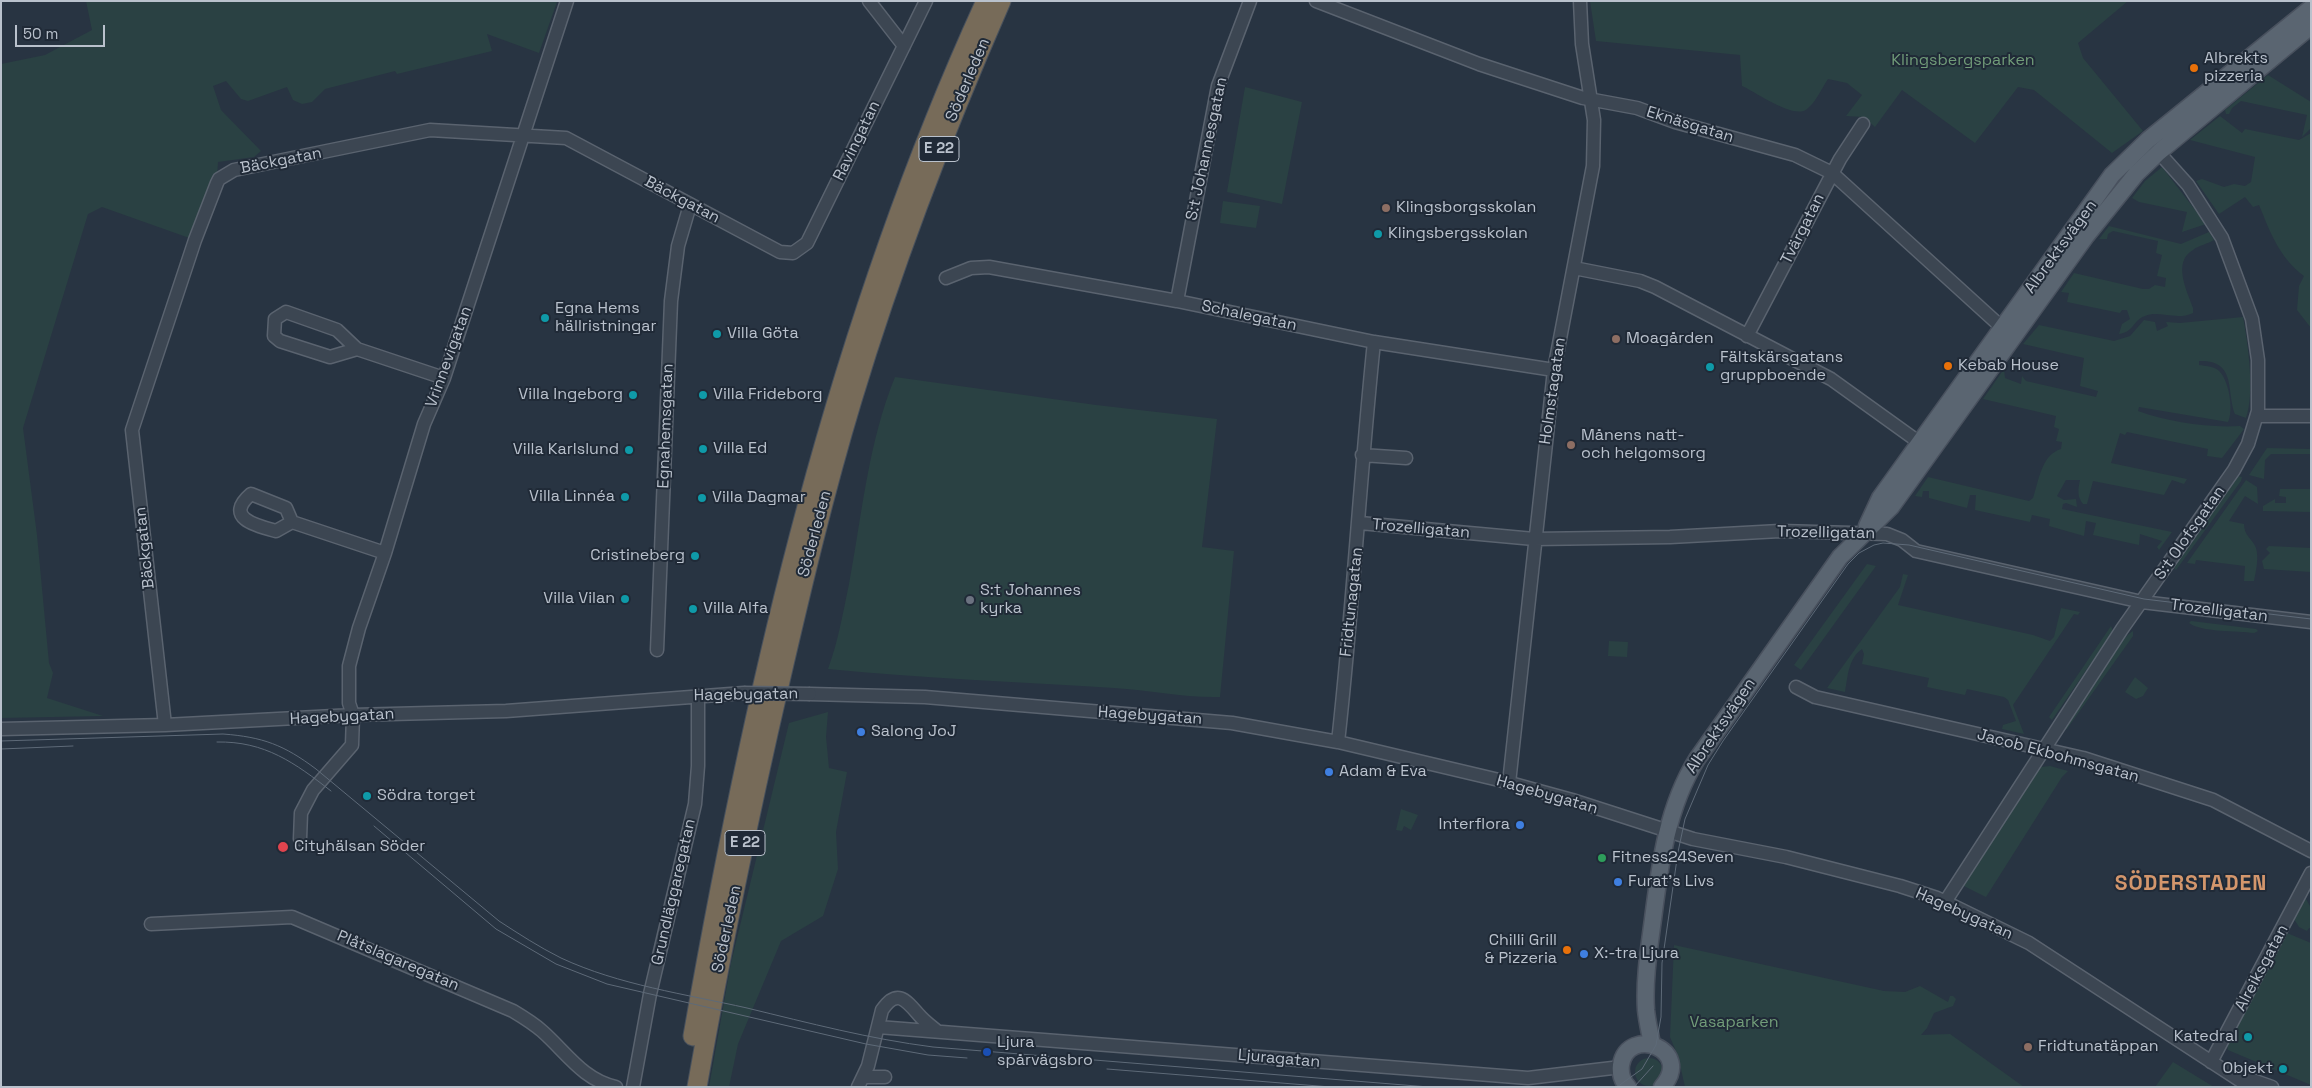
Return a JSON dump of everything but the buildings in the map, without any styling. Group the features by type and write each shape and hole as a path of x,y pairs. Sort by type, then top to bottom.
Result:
{"highway":[{"name":"Söderleden","path":"684,1087 709,946 752,744 791,567 830,422 890,237 928,138 986,1"},
{"name":"Söderleden","path":"697,1087 723,947 767,739 806,567 829,480 866,358 921,196 953,114 1001,1"}],"main road":[{"name":"Albrektsvägen","path":"1652,1044 1646,1010 1650,941 1667,831 1688,774 1701,752 1827,574 1848,548 1891,507 1926,447 2008,333 2136,174 2153,146 2311,8"},
{"name":"Albrektsvägen","path":"2153,146 2311,26"},
{"name":"Albrektsvägen","path":"1621,1067 1623,1059 1634,1047 1646,1010"},
{"path":"1634,1047 1652,1044 1662,1049 1670,1061 1669,1076 1664,1085"},
{"path":"1621,1067 1622,1079 1628,1087"}],"street":[{"name":"Vrinnevigatan","path":"300,839 301,813 313,790 352,744 353,715 349,703 349,666 359,628 386,553 424,424 444,378 567,1"},
{"path":"869,1 904,46"},
{"name":"Ravingatan","path":"810,236 926,1"},
{"name":"S:t Johannesgatan","path":"1177,301 1218,86 1250,1"},
{"name":"Eknäsgatan","path":"1316,1 1479,64 1591,100 1638,108 1675,122 1795,155 1832,173 2008,333"},
{"name":"Holmstagatan","path":"1509,783 1534,539 1554,370 1593,166 1594,120 1582,44 1580,1"},
{"name":"Tvärgatan","path":"1747,336 1832,173 1863,124"},
{"name":"Bäckgatan","path":"164,725 132,430 195,240 219,179 234,170 430,130 566,138 780,252 793,253 807,243 810,236"},
{"name":"S:t Olofsgatan","path":"1945,902 2042,749 2234,470 2248,444 2257,416 2258,360 2252,319 2222,238 2188,185 2153,146"},
{"name":"Egnahemsgatan","path":"658,650 671,301 678,246 690,205"},
{"name":"Schalegatan","path":"946,278 971,268 989,267 1177,301 1374,342 1554,370"},
{"path":"1574,268 1650,285 1831,379 1926,447"},
{"path":"356,349 330,357 280,341 274,336 275,319 286,312 337,330 356,349 444,378"},
{"name":"Fridtunagatan","path":"1338,742 1360,523 1362,455 1374,342"},
{"path":"2257,416 2311,416"},
{"path":"1362,455 1406,458"},
{"path":"292,522 386,553"},
{"name":"Trozelligatan","path":"1360,523 1534,539 1670,537 1780,532 1887,534 1902,540 1916,551 2142,602 2311,622"},
{"name":"Jacob Ekbohmsgatan","path":"1796,687 1816,697 2083,758 2213,800 2311,852"},
{"name":"Hagebygatan","path":"1,729 164,725 353,715 506,711 744,693 925,697 1204,720 1338,742 1509,783 1667,831 1882,881 1945,902 2029,943 2250,1087"},
{"name":"Grundläggaregatan","path":"633,1087 650,994 695,804 698,766 698,696"},
{"name":"Alreiksgatan","path":"2211,1062 2311,874"},
{"name":"Plåtslagaregatan","path":"151,924 292,917 513,1010 542,1031 586,1075 604,1084 616,1087"},
{"path":"860,1082 868,1066 882,1010 894,998 902,998 909,1002 920,1017 937,1031"},
{"name":"Ljuragatan","path":"878,1027 1528,1078 1621,1067"},
{"name":"Hagebygatan","path":"2230,1073 2272,1087"},
{"path":"860,1082 885,1077"}],"green space":[{"path":"86,1 557,2 539,53 487,34 492,51 397,74 395,71 325,89 312,102 302,104 293,100 287,87 248,101 241,99 226,81 213,86 221,110 261,151 254,157 218,162 217,176 195,240 102,207 88,214 23,428 37,535 49,663 53,673 47,698 103,716 1,718 1,64 45,55 92,30"},
{"name":"Klingsbergsparken","path":"1590,1 2128,1 2078,43 2083,58 2143,131 2112,153 2034,90 2018,87 1975,143 1902,90 1875,127 1864,117 1846,116 1862,95 1847,83 1828,79 1816,99 1807,109 1793,111 1775,104 1742,86 1740,55 1596,41"},
{"path":"2268,75 2311,102 2311,128 2302,137 2307,115 2241,101 2232,108 2229,114 2226,114 2225,110"},
{"path":"1245,87 1302,102 1282,204 1227,192"},
{"path":"2220,116 2242,133 2245,129 2299,140 2311,133 2311,328 2297,310 2299,286 2304,276 2295,269 2282,253 2259,205 2253,207 2245,197 2219,214 2196,181 2202,179 2224,187 2234,184 2245,186 2251,182 2255,157 2190,140"},
{"path":"2162,167 2206,224 2182,232 2187,212 2139,202 2132,198 2145,181"},
{"path":"1223,201 1260,206 1256,228 1220,223"},
{"path":"2109,226 2181,244 2209,232 2214,240 2195,248 2187,255 2183,262 2183,277 2193,313 2180,316 2150,314 2138,320 2128,331 2119,334 2122,324 2130,319 2127,310 2122,310 2120,313 2067,302 2069,293 2061,292 2074,273 2143,289 2149,289 2155,285 2165,287 2166,278 2157,276 2162,255 2156,253 2158,241 2113,231 2108,234 2107,239 2099,239"},
{"path":"2243,317 2249,354 2250,382 2249,408 2246,418 2235,414 2225,371 2211,362 2199,361 2199,365 2218,370 2225,380 2228,387 2231,410 2228,422 2139,407 2138,411 2188,423 2240,426 2244,429 2222,458 2207,456 2208,449 2127,432 2125,435 2120,433 2111,463 2187,479 2184,484 2172,480 2164,495 2093,481 2087,504 2083,504 2078,493 2080,480 2066,480 2057,496 2064,500 2076,499 2077,507 2066,503 2063,504 2062,509 2172,532 2159,550 2157,547 2162,541 2140,534 2139,545 2093,535 2096,523 2086,521 2084,536 2049,526 2050,519 2032,515 2030,522 1975,510 1976,495 1970,495 1967,508 1929,498 1929,491 1923,491 1922,497 1915,496 1928,477 2029,501 2033,498 2045,463 2054,452 2061,449 2062,442 2056,441 2059,429 2054,427 2056,416 1983,399 2004,369 2005,378 2021,384 2022,376 2026,381 2096,397 2098,391 2080,386 2084,358 2023,344 2039,325 2114,341 2130,336 2144,320 2155,322 2157,331 2168,326 2166,322 2180,323"},
{"path":"895,377 1096,405 1217,419 1202,547 1234,551 1220,697 828,669 845,606 872,453 878,427"},
{"path":"2267,448 2311,449 2311,454 2271,454 2265,460 2264,479 2249,475"},
{"path":"2237,476 2242,477 2241,481 2176,570 2174,568"},
{"path":"2246,480 2257,487 2258,504 2245,496 2229,521 2244,524 2245,531 2256,548 2257,560 2254,581 2244,581 2245,566 2196,560 2195,564 2187,563"},
{"path":"2280,489 2311,489 2311,512 2263,511 2263,506 2275,499 2275,503 2286,503 2286,497 2279,496"},
{"path":"2269,546 2311,548 2311,572 2264,569 2262,561 2270,553 2266,549"},
{"path":"1867,564 1876,566 1801,670 1794,665"},
{"path":"1903,574 1908,575 1898,605 2033,635 2050,641 2054,637 2061,608 2080,612 2078,615 2074,614 2013,705 2024,734 2002,729 2003,725 2016,721 2008,700 2004,697 1967,689 1965,695 1927,687 1929,678 1862,664 1864,654 1862,649 1851,663 1845,692 1827,688 1900,587"},
{"path":"2191,621 2256,629 2258,631 2254,633 2210,630 2194,626 2189,623"},
{"path":"2111,626 2113,631 2052,720 2049,717"},
{"path":"2133,631 2133,636 2067,729 2064,729 2107,661"},
{"path":"1609,641 1628,642 1627,657 1608,656"},
{"path":"2135,677 2148,688 2143,696 2136,699 2125,692"},
{"path":"828,712 826,737 829,768 847,772 836,832 838,869 823,916 781,941 738,1044 729,1087 709,1087 731,963 789,723"},
{"path":"2050,766 2068,771 2062,777 1986,897 1962,885 2035,773 2041,767"},
{"path":"1401,809 1418,815 1411,830 1404,826 1402,831 1396,830"},
{"path":"2306,899 2311,908 2311,928 2307,931 2299,927 2294,919 2302,901"},
{"path":"2287,933 2311,943 2311,1085 2228,1050 2227,1045 2238,1018"},
{"name":"Vasaparken","path":"1674,945 1884,991 1905,992 1920,986 1948,1002 1950,996 1953,996 1956,999 1953,1006 1934,1013 1927,1028 1921,1035 1950,1034 2024,1087 1685,1087 1678,1056 1670,1037"},
{"path":"1649,1058 1659,1062 1663,1072 1659,1082 1649,1086 1639,1082 1635,1072 1639,1062"},
{"path":"2173,1062 2214,1087 2155,1087"}],"tram line":[{"path":"1617,1087 1642,1069 1656,1045 1661,1017 1662,963 1678,852 1685,819 1708,765 1848,564 1859,553 1874,545 1883,543 1909,545 2144,599 2311,619"},
{"path":"1,741 223,734 262,740 283,748 316,769 499,921 514,931 561,958 606,975 652,988 909,1044 1429,1087"},
{"path":"217,742 250,745 265,750 305,771 331,791"},
{"path":"1,749 73,746"},
{"path":"374,826 496,929 556,964 607,984 866,1044 928,1055 967,1058"},
{"path":"1634,1087 1653,1066"},
{"path":"1107,1069 1331,1087"}],"place":[{"name":"Albrekts pizzeria","path":"2194,68"},
{"name":"Klingsborgsskolan","path":"1386,208"},
{"name":"Klingsbergsskolan","path":"1378,234"},
{"name":"Egna Hems hällristningar","path":"545,318"},
{"name":"Villa Göta","path":"717,334"},
{"name":"Moagården","path":"1616,339"},
{"name":"Kebab House","path":"1948,366"},
{"name":"Fältskärsgatans gruppboende","path":"1710,367"},
{"name":"Villa Ingeborg","path":"633,395"},
{"name":"Villa Frideborg","path":"703,395"},
{"name":"Månens natt- och helgomsorg","path":"1571,445"},
{"name":"Villa Ed","path":"703,449"},
{"name":"Villa Karlslund","path":"629,450"},
{"name":"Villa Linnéa","path":"625,497"},
{"name":"Villa Dagmar","path":"702,498"},
{"name":"Cristineberg","path":"695,556"},
{"name":"Villa Vilan","path":"625,599"},
{"name":"S:t Johannes kyrka","path":"970,600"},
{"name":"Villa Alfa","path":"693,609"},
{"name":"Salong JoJ","path":"861,732"},
{"name":"Adam & Eva","path":"1329,772"},
{"name":"Södra torget","path":"367,796"},
{"name":"Interflora","path":"1520,825"},
{"name":"Cityhälsan Söder","path":"283,847"},
{"name":"Fitness24Seven","path":"1602,858"},
{"name":"Furat's Livs","path":"1618,882"},
{"name":"Chilli Grill & Pizzeria","path":"1567,950"},
{"name":"X:-tra Ljura","path":"1584,954"},
{"name":"Katedral","path":"2248,1037"},
{"name":"Fridtunatäppan","path":"2028,1047"},
{"name":"Ljura spårvägsbro","path":"987,1052"},
{"name":"Objekt","path":"2283,1069"}],"district":[{"name":"SÖDERSTADEN","path":"2191,884"}]}
